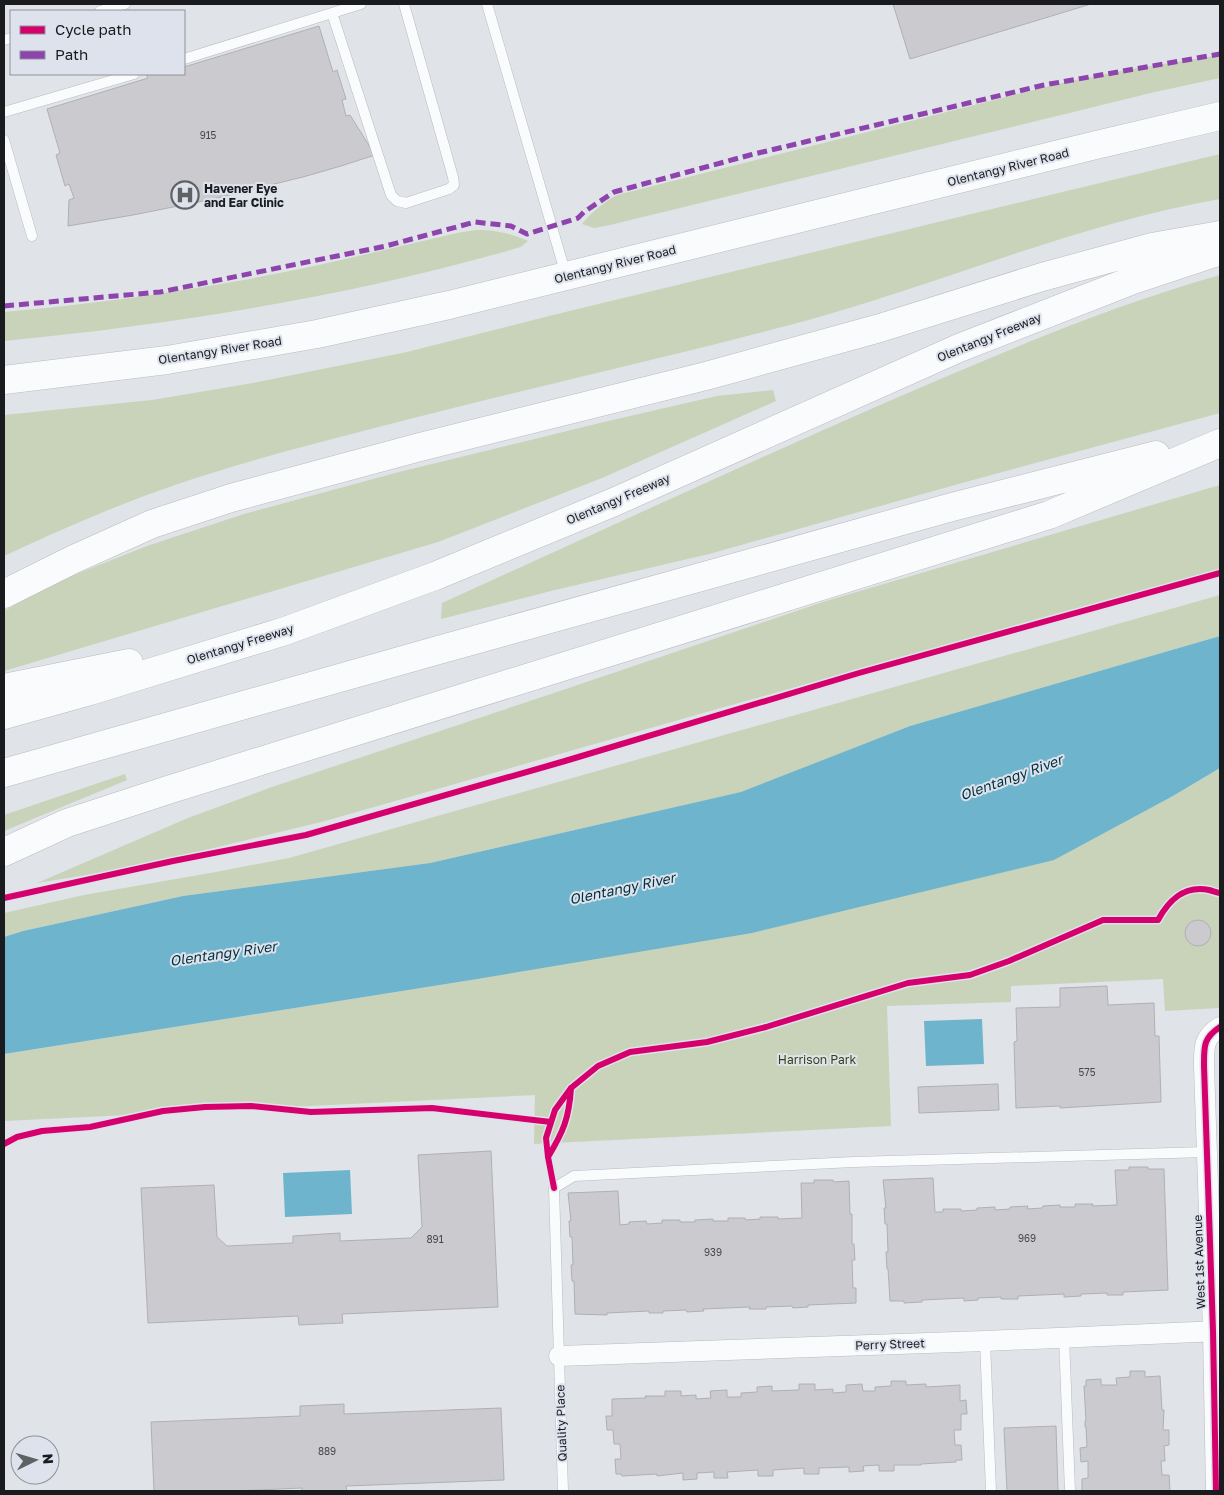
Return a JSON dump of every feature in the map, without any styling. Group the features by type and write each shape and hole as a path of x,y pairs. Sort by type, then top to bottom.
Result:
{"main road":[{"name":"Olentangy River Road","path":"4,380 167,360 317,334 449,305 1220,116"},
{"path":"4,594 72,560 152,524 231,498 420,446 715,374 880,328 1042,277 1152,247 1220,234"},
{"name":"Olentangy Freeway","path":"4,715 90,691 285,631 435,576 614,502 959,348 1133,280 1220,251"},
{"path":"4,773 952,507 1220,439"},
{"path":"4,852 68,823 171,789 1050,515 1220,443"},
{"path":"4,688 285,631"},
{"path":"4,873 171,789"}],"street":[{"name":"West 1st Avenue","path":"1215,1030 1204,1046 1206,1152 1214,1177 1217,1331 1216,1491"},
{"name":"Perry Street","path":"559,1356 1217,1331"}],"lane":[{"path":"104,10 125,4"},
{"path":"185,59 361,4"},
{"path":"332,13 391,194 397,201 406,203 449,189 454,185 454,178 404,4"},
{"path":"487,4 566,276"},
{"path":"4,112 131,75"},
{"path":"4,140 32,236"},
{"name":"Quality Place","path":"563,1491 554,1188 574,1176 854,1162 1206,1152"},
{"path":"1064,1337 1070,1491"},
{"path":"985,1341 991,1491"}],"green space":[{"path":"1220,55 1220,78 1155,92 610,225 594,228 582,224 598,208 617,195 1066,82 1131,69"},
{"path":"1220,154 1220,199 1110,224 840,311 786,326 423,416 248,462 131,501 67,527 4,556 4,415 152,400 253,383 407,352"},
{"path":"476,230 502,232 528,241 521,247 393,280 329,294 199,317 4,341 4,312 121,299 238,281 320,265"},
{"path":"1220,275 1220,413 709,554 441,619 442,603 720,476 969,367 1052,333 1135,302"},
{"path":"773,390 776,401 602,478 438,542 4,671 4,611 59,581 147,546 244,514 399,472 717,396"},
{"path":"1220,485 1220,573 1020,625 325,821 136,867 37,883 188,818 272,787 826,601"},
{"path":"1220,595 1220,636 910,726 742,792 430,863 183,896 23,931 4,937 4,913 84,895 289,858"},
{"name":"Harrison Park","path":"1220,768 1220,1008 1165,1011 1163,979 1011,986 1011,1002 887,1006 891,1126 534,1144 535,1095 4,1121 4,1054 465,981 1053,860 1173,796"},
{"path":"125,774 127,780 4,831 4,815"}],"water":[{"name":"Olentangy River","path":"1220,636 1220,768 1173,796 1054,860 752,933 465,981 4,1054 4,937 23,931 183,896 430,863 741,792 910,726"},
{"path":"982,1019 984,1064 926,1066 924,1021"},
{"path":"350,1170 352,1214 285,1217 283,1173"}],"building":[{"path":"893,4 1091,4 910,59"},
{"path":"319,26 333,72 337,70 346,99 342,100 346,116 350,115 375,155 303,177 213,199 68,226 69,200 74,198 69,184 65,186 56,155 60,153 47,109 148,78 146,75 185,75 185,67"},
{"path":"1198,920 1208,923 1211,933 1208,943 1198,946 1188,943 1185,933 1188,923"},
{"path":"1107,986 1108,1005 1154,1003 1155,1036 1159,1036 1161,1102 1060,1108 1060,1106 1016,1108 1014,1042 1017,1041 1016,1008 1060,1007 1060,988"},
{"path":"998,1084 999,1110 919,1113 918,1087"},
{"path":"491,1151 498,1307 342,1314 343,1323 299,1325 298,1316 148,1323 141,1188 214,1185 217,1237 227,1246 293,1243 293,1236 340,1233 340,1241 411,1238 422,1227 418,1155"},
{"path":"1129,1167 1164,1169 1168,1290 1123,1292 1123,1295 1107,1295 1107,1293 1064,1297 1064,1294 1018,1296 1018,1299 1001,1299 1001,1297 964,1301 964,1298 904,1303 904,1301 890,1301 883,1180 933,1178 935,1212 943,1212 943,1209 961,1209 961,1211 995,1207 995,1210 1028,1206 1027,1209 1060,1205 1060,1207 1075,1207 1075,1204 1093,1204 1092,1206 1117,1205 1115,1170 1129,1170"},
{"path":"814,1180 849,1181 852,1244 854,1244 855,1260 852,1260 853,1288 856,1288 856,1303 808,1305 808,1307 793,1308 792,1306 749,1309 750,1307 703,1309 704,1311 687,1312 686,1310 663,1311 663,1313 649,1313 649,1311 607,1313 607,1315 575,1314 568,1193 618,1191 620,1225 629,1224 629,1222 646,1221 647,1224 662,1223 662,1220 695,1222 695,1220 713,1219 713,1221 728,1221 728,1218 745,1218 746,1220 760,1219 760,1217 778,1217 778,1219 802,1218 801,1183 814,1183"},
{"path":"1130,1371 1145,1371 1145,1377 1160,1376 1162,1410 1164,1410 1163,1430 1169,1430 1169,1445 1164,1446 1165,1461 1161,1461 1162,1475 1169,1475 1170,1491 1082,1491 1082,1479 1088,1478 1088,1461 1081,1462 1080,1448 1087,1447 1084,1386 1086,1386 1086,1380 1101,1379 1101,1385 1117,1385 1116,1378 1130,1377"},
{"path":"891,1381 906,1381 906,1385 926,1384 926,1387 960,1385 960,1401 966,1400 967,1414 961,1414 961,1430 954,1430 955,1445 961,1445 962,1460 921,1465 894,1465 894,1471 879,1471 879,1465 863,1466 864,1471 849,1472 849,1467 819,1468 819,1474 804,1474 804,1468 773,1470 773,1476 758,1476 758,1470 727,1472 728,1478 714,1478 714,1472 697,1473 697,1479 683,1480 683,1473 657,1476 657,1474 622,1476 621,1474 616,1474 615,1459 621,1459 620,1444 614,1444 613,1430 607,1430 606,1416 612,1416 612,1399 665,1396 665,1391 681,1391 681,1396 696,1395 696,1399 711,1398 710,1391 727,1390 727,1397 741,1397 741,1393 757,1392 757,1387 772,1386 772,1391 799,1390 799,1384 815,1384 815,1390 833,1389 833,1393 846,1392 846,1385 862,1384 863,1391 875,1391 875,1387 891,1386"},
{"path":"344,1404 344,1414 501,1408 504,1480 346,1486 347,1491 302,1491 302,1488 233,1491 154,1491 151,1422 300,1416 300,1406"},
{"path":"1056,1426 1058,1491 1007,1491 1004,1428"}],"marked path":[{"path":"4,306 160,292 386,246 475,222 511,226 527,234 578,218 614,192 750,155 1044,85 1220,54"}],"cycle path":[{"path":"4,898 173,861 306,835 565,761 859,673 1220,573"},
{"path":"554,1188 546,1138 555,1110 571,1088 598,1066 630,1052 707,1042 766,1027 908,983 970,975 1009,961 1103,920 1158,920 1172,900 1185,892 1200,889 1220,893"},
{"path":"1216,1491 1204,1059 1207,1039 1220,1027"},
{"path":"548,1157 564,1125 569,1108 571,1088"},
{"path":"4,1144 17,1137 42,1131 90,1127 163,1111 205,1107 251,1106 311,1112 432,1108 551,1122"}],"place":[{"name":"Havener Eye and Ear Clinic","path":"185,195"}]}
